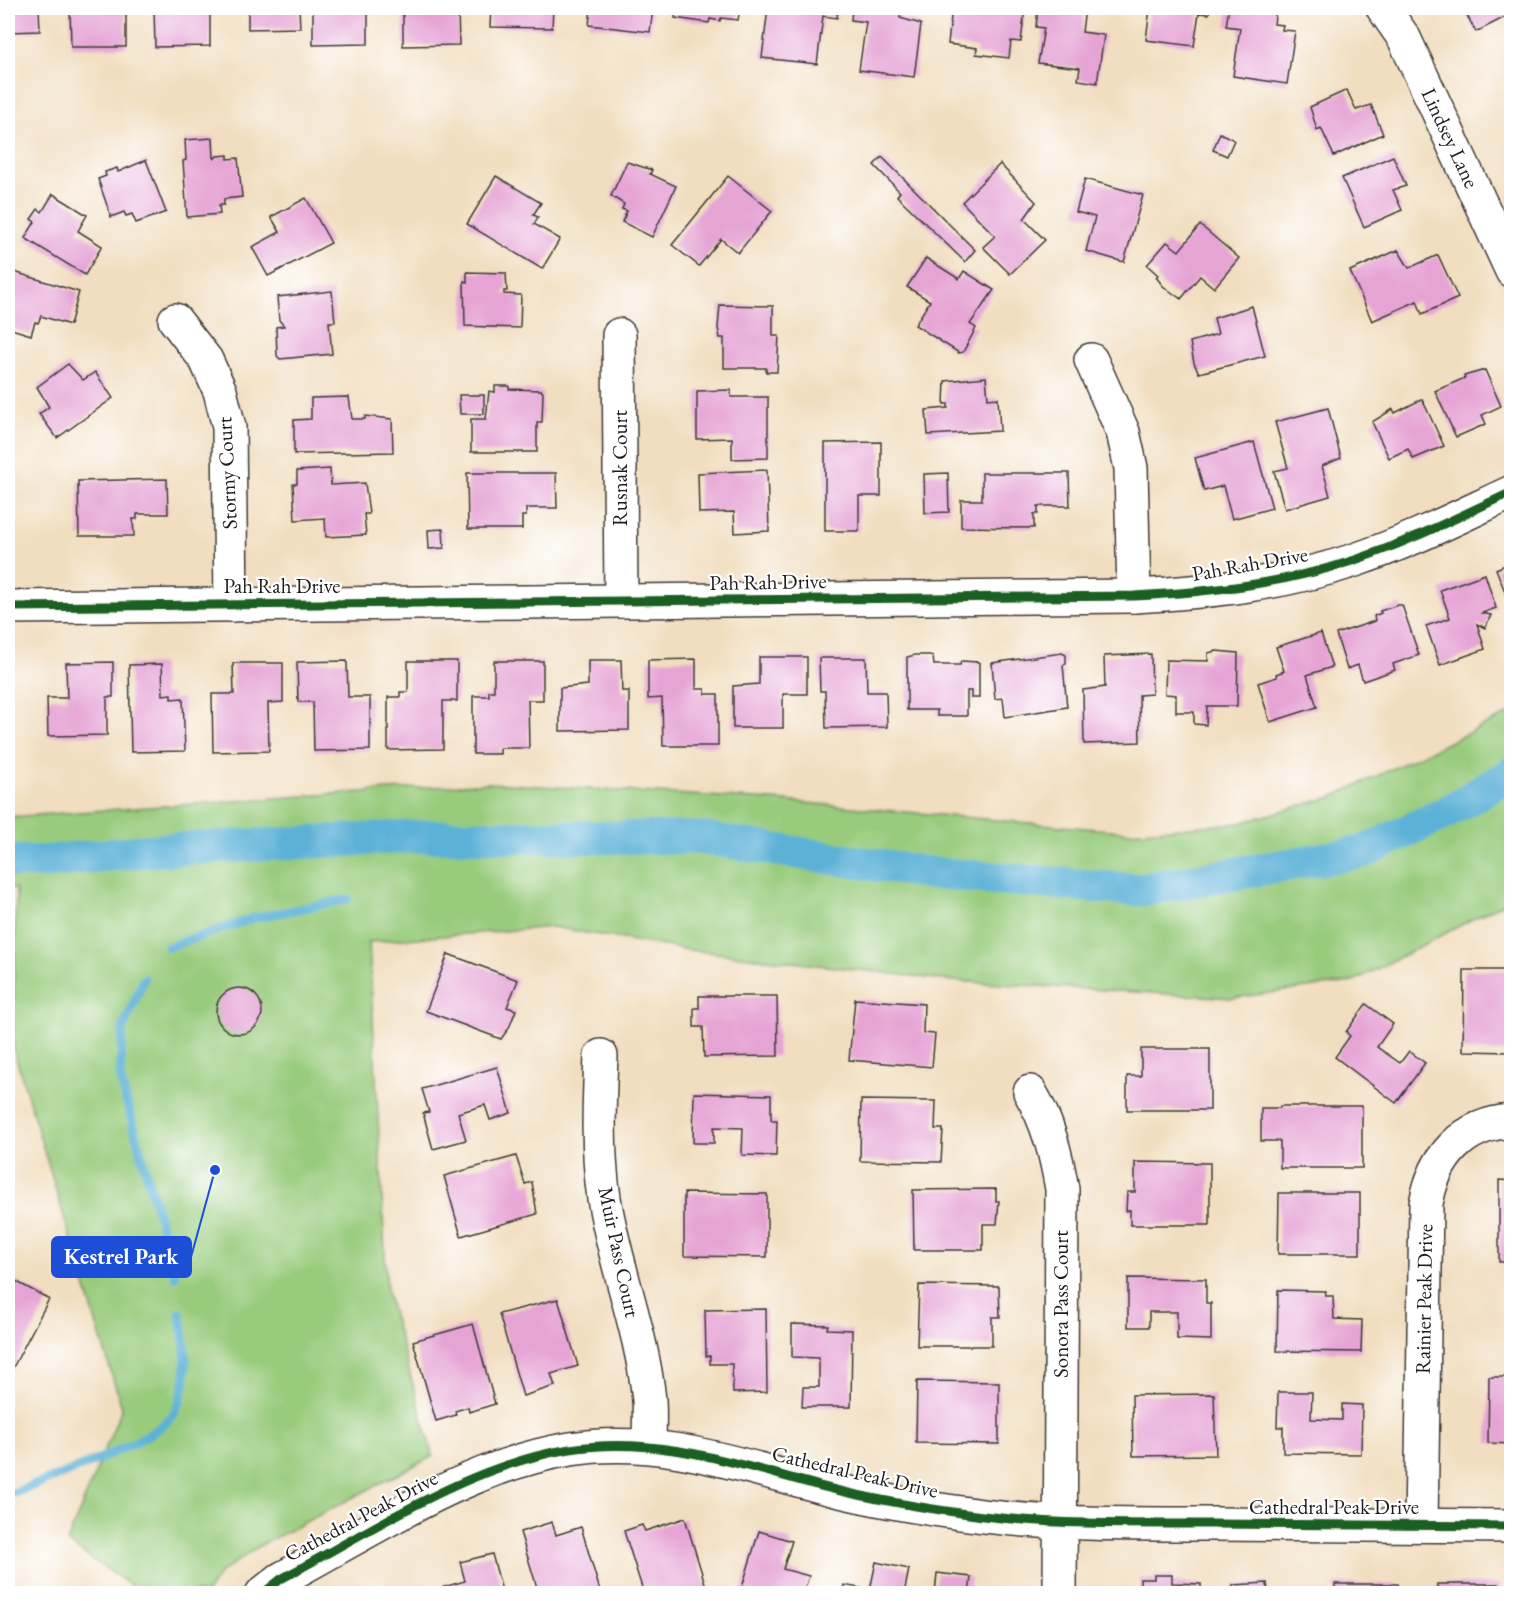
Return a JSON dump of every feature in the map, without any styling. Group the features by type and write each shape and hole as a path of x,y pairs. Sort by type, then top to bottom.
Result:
{"street":[{"name":"Lindsey Lane","path":"1383,8 1404,38 1512,271"},
{"name":"Stormy Court","path":"175,320 206,360 220,390 229,427 231,605"},
{"name":"Rusnak Court","path":"619,334 621,601"},
{"path":"1091,360 1124,432 1131,468 1134,596"},
{"name":"Pah Rah Drive","path":"8,607 1134,596 1206,592 1283,580 1355,560 1423,534 1512,492"},
{"name":"Muir Pass Court","path":"601,1056 598,1126 604,1197 616,1256 639,1341 649,1401 649,1446"},
{"name":"Sonora Pass Court","path":"1030,1092 1040,1109 1056,1152 1062,1189 1060,1593"},
{"name":"Rainier Peak Drive","path":"1421,1525 1426,1203 1430,1184 1446,1152 1459,1139 1469,1132 1500,1122 1512,1121"},
{"name":"Cathedral Peak Drive","path":"262,1593 281,1580 455,1486 515,1463 571,1449 649,1446 738,1462 820,1486 905,1506 1061,1523 1512,1526"}],"green space":[{"path":"1511,713 1511,899 1352,982 1233,998 953,981 682,949 552,927 369,942 387,1293 433,1456 263,1544 220,1573 207,1593 142,1593 67,1542 122,1408 13,1048 16,889 8,888 8,817 489,783 773,800 1130,832 1239,823 1332,797"}],"building":[{"path":"8,8 39,8 40,31 8,32"},
{"path":"70,8 126,8 126,47 71,47"},
{"path":"154,8 210,8 210,46 155,47"},
{"path":"248,8 299,8 300,28 248,29"},
{"path":"313,8 368,8 368,44 313,45"},
{"path":"403,8 458,8 459,45 403,46"},
{"path":"491,8 553,8 552,28 490,27"},
{"path":"591,8 653,8 650,32 589,25"},
{"path":"676,8 740,8 738,20 710,19 709,23 675,18"},
{"path":"768,8 838,8 837,18 823,16 817,64 762,58"},
{"path":"852,8 901,8 900,18 921,24 914,77 859,70 866,22 851,20"},
{"path":"952,8 1025,8 1021,42 1011,41 1009,58 976,54 977,48 948,44"},
{"path":"1038,8 1085,8 1082,32 1104,35 1097,83 1078,80 1080,68 1038,63 1044,28 1036,27"},
{"path":"1150,8 1210,8 1209,14 1199,13 1194,46 1146,40"},
{"path":"1229,8 1276,8 1274,24 1283,25 1282,30 1295,31 1287,84 1233,76 1240,28 1226,26"},
{"path":"1463,8 1512,8 1512,24 1507,16 1476,32"},
{"path":"1347,90 1356,110 1371,105 1383,134 1334,156 1321,128 1317,130 1310,107"},
{"path":"1220,133 1234,140 1227,156 1213,150"},
{"path":"213,138 214,159 217,156 228,155 228,159 238,158 242,197 224,199 224,205 219,205 220,214 187,217 183,161 186,160 185,140"},
{"path":"1393,156 1406,186 1393,190 1402,210 1364,227 1342,178"},
{"path":"882,157 975,250 965,262 897,196 900,192 874,165"},
{"path":"146,160 166,212 136,223 132,214 126,216 124,212 111,217 98,179 106,176 105,172 117,168 118,172"},
{"path":"627,162 652,170 650,174 676,186 652,237 622,222 627,211 622,209 624,204 611,196"},
{"path":"1000,164 1036,202 1024,219 1045,240 1010,274 983,247 995,236 962,202"},
{"path":"496,176 541,203 533,215 538,217 534,224 560,239 542,269 467,224"},
{"path":"728,176 772,211 738,253 721,239 699,266 672,245"},
{"path":"1085,179 1143,195 1124,262 1086,251 1095,217 1076,212"},
{"path":"53,194 87,215 78,231 102,246 85,275 25,238 35,222 31,219 38,209 42,212"},
{"path":"306,198 331,243 268,276 252,247 280,232 271,217"},
{"path":"1200,225 1239,258 1214,288 1200,276 1181,299 1163,286 1156,277 1158,275 1147,265 1167,242 1179,251"},
{"path":"1398,250 1409,268 1438,255 1458,298 1422,314 1417,301 1372,321 1350,271"},
{"path":"926,258 959,279 964,271 994,290 970,324 976,328 963,352 959,353 915,325 930,301 907,287"},
{"path":"8,270 79,292 70,325 41,316 38,323 35,322 31,335 8,328"},
{"path":"467,272 506,273 507,291 504,291 504,294 521,295 520,328 465,326 464,281 467,282"},
{"path":"332,291 335,322 329,322 332,354 280,359 277,356 276,327 284,326 279,320 277,297"},
{"path":"720,305 773,306 773,336 779,336 777,372 766,372 766,368 724,368 724,338 720,338 718,328"},
{"path":"1252,306 1265,356 1199,373 1194,363 1190,342 1218,334 1214,318"},
{"path":"68,364 83,380 95,372 113,398 57,438 39,414 49,407 37,387"},
{"path":"1485,370 1501,406 1482,415 1486,424 1456,437 1435,391 1465,378 1464,376"},
{"path":"986,377 988,399 998,398 1000,431 928,435 926,410 948,408 948,404 944,404 945,381"},
{"path":"495,386 541,390 543,393 542,422 537,422 537,452 471,452 471,419 486,419 489,391 495,392"},
{"path":"731,390 731,397 768,397 768,458 732,459 732,438 697,439 697,391"},
{"path":"459,395 484,395 484,414 460,414"},
{"path":"349,397 352,419 365,419 365,416 392,419 393,452 294,454 294,420 311,419 311,398"},
{"path":"1422,399 1444,446 1413,459 1408,449 1389,458 1372,422 1393,409 1395,413"},
{"path":"1328,408 1341,458 1322,466 1330,496 1285,509 1274,471 1288,468 1275,422"},
{"path":"881,442 881,496 859,496 859,531 825,531 825,443"},
{"path":"1254,442 1272,508 1232,519 1223,486 1204,491 1195,458"},
{"path":"330,469 331,485 365,483 369,514 364,514 366,535 326,537 325,518 295,520 293,484 297,484 297,471"},
{"path":"767,470 769,531 735,533 734,512 699,513 698,473"},
{"path":"467,473 556,473 557,508 526,508 526,516 522,516 522,529 468,529"},
{"path":"948,473 949,512 925,513 924,474"},
{"path":"982,473 1069,473 1070,506 1038,506 1038,514 1034,514 1034,528 961,527 961,500 982,500"},
{"path":"167,479 168,514 137,514 137,519 133,519 134,536 79,536 78,481"},
{"path":"443,529 444,548 429,549 428,530"},
{"path":"1512,562 1512,607 1511,607 1496,569"},
{"path":"1485,574 1496,608 1482,613 1491,615 1485,628 1477,624 1485,649 1440,665 1426,626 1450,618 1440,590"},
{"path":"1402,605 1419,655 1393,664 1395,670 1363,681 1358,665 1347,669 1336,634 1375,621 1374,616 1381,613 1380,611"},
{"path":"1321,633 1332,667 1307,675 1317,707 1270,722 1258,683 1277,677 1276,674 1284,671 1276,647"},
{"path":"1216,651 1238,653 1237,706 1207,706 1206,725 1194,724 1194,712 1176,712 1176,695 1165,694 1166,660 1208,661 1208,653"},
{"path":"1062,653 1066,655 1066,664 1063,665 1067,707 1005,717 1003,698 995,699 992,663"},
{"path":"1151,654 1152,694 1139,695 1140,742 1084,744 1083,690 1105,687 1104,656"},
{"path":"930,655 933,657 934,665 960,665 961,661 979,662 979,698 971,698 971,691 967,691 967,716 937,716 937,710 907,710 907,657"},
{"path":"759,657 807,657 807,694 783,694 783,728 733,728 733,686 759,684"},
{"path":"819,658 866,658 867,692 886,692 887,727 826,728 825,691 820,691"},
{"path":"696,659 696,689 705,689 705,694 718,694 718,746 663,746 662,698 648,699 648,660"},
{"path":"588,660 621,660 622,691 629,691 629,730 560,731 560,688 588,685"},
{"path":"347,661 348,697 370,697 370,750 314,751 313,702 298,702 297,662"},
{"path":"408,661 457,661 457,701 443,701 443,749 388,750 388,697 400,697 400,692 408,692"},
{"path":"494,661 543,661 543,700 528,700 529,748 500,748 500,754 473,754 473,696 489,696 489,691 494,691"},
{"path":"113,662 113,697 107,697 107,735 48,736 47,698 67,698 66,663"},
{"path":"233,663 283,663 283,702 268,703 269,751 213,752 212,694 234,694"},
{"path":"162,664 163,695 171,694 171,699 183,698 185,751 131,752 129,665"},
{"path":"448,954 518,980 507,1007 516,1010 509,1028 501,1039 426,1011"},
{"path":"1464,970 1512,970 1512,1052 1463,1051"},
{"path":"239,988 255,995 262,1011 255,1027 239,1034 223,1027 216,1011 223,995"},
{"path":"699,996 777,996 778,1056 704,1057 703,1027 694,1027 694,1008 699,1008"},
{"path":"855,999 924,1004 923,1033 935,1034 932,1067 849,1060"},
{"path":"1366,1004 1393,1024 1377,1047 1400,1063 1409,1051 1425,1063 1396,1103 1335,1057 1350,1036 1346,1032"},
{"path":"1141,1049 1210,1049 1210,1110 1127,1110 1127,1076 1141,1076"},
{"path":"497,1067 511,1113 490,1120 485,1105 458,1113 466,1140 433,1149 423,1113 429,1112 422,1089"},
{"path":"694,1093 771,1095 771,1120 777,1120 776,1156 742,1155 743,1128 714,1127 714,1143 693,1143"},
{"path":"861,1100 936,1101 935,1129 943,1129 941,1162 860,1161"},
{"path":"1280,1106 1362,1106 1362,1168 1280,1168 1280,1141 1261,1141 1261,1108 1280,1108"},
{"path":"516,1156 525,1184 532,1182 537,1214 461,1236 444,1176"},
{"path":"1135,1162 1210,1163 1210,1225 1130,1225 1130,1210 1126,1211 1127,1192 1135,1192"},
{"path":"1499,1180 1512,1181 1512,1262 1499,1262"},
{"path":"996,1189 996,1201 999,1201 997,1224 983,1224 983,1250 914,1250 913,1190"},
{"path":"684,1193 767,1194 767,1257 684,1256"},
{"path":"1279,1193 1360,1193 1360,1254 1278,1254"},
{"path":"8,1277 49,1299 8,1377"},
{"path":"1128,1278 1206,1279 1206,1303 1211,1303 1211,1340 1177,1339 1177,1312 1149,1312 1149,1327 1128,1327"},
{"path":"919,1285 999,1286 1000,1317 992,1317 992,1346 917,1346"},
{"path":"1278,1290 1326,1291 1325,1296 1333,1296 1334,1319 1362,1320 1361,1352 1277,1351"},
{"path":"558,1299 578,1366 551,1374 555,1386 523,1396 499,1314"},
{"path":"766,1309 767,1392 733,1393 732,1364 710,1364 710,1356 706,1356 705,1310"},
{"path":"473,1324 495,1404 469,1412 468,1407 455,1411 456,1415 436,1421 413,1341"},
{"path":"792,1324 828,1325 827,1329 852,1330 851,1407 802,1407 803,1387 819,1387 819,1358 792,1357"},
{"path":"1489,1377 1512,1377 1512,1444 1488,1443"},
{"path":"917,1381 999,1382 999,1444 916,1443"},
{"path":"1278,1392 1312,1392 1311,1419 1342,1420 1342,1404 1362,1405 1361,1454 1283,1453 1283,1427 1277,1427"},
{"path":"1214,1394 1216,1455 1133,1456 1132,1395"},
{"path":"685,1518 707,1590 695,1594 644,1594 624,1531 642,1525 645,1531"},
{"path":"552,1522 556,1535 581,1527 601,1594 539,1594 520,1532"},
{"path":"759,1531 792,1541 783,1569 809,1576 803,1594 740,1594"},
{"path":"492,1554 503,1594 441,1594 440,1588 465,1581 460,1562"},
{"path":"876,1562 909,1569 904,1594 842,1594 844,1585 870,1590"},
{"path":"937,1573 971,1577 969,1594 935,1594"},
{"path":"1154,1575 1172,1575 1172,1583 1201,1584 1201,1594 1140,1594 1140,1579 1154,1579"},
{"path":"1267,1583 1268,1594 1233,1594 1233,1585"},
{"path":"1335,1584 1398,1584 1398,1594 1335,1594"},
{"path":"1437,1584 1499,1584 1499,1594 1437,1594"}],"waterway":[{"path":"8,861 44,862 142,851 426,836 700,838 929,873 1138,890 1363,852 1445,813 1512,773"},
{"path":"168,947 254,918 348,899"},
{"path":"144,979 123,1028 120,1078 175,1276"},
{"path":"8,1495 98,1459 148,1435 165,1423 175,1412 185,1375 185,1350 180,1313"}],"cycle path":[{"path":"8,607 1162,594 1246,586 1328,568 1395,545 1512,492"},
{"path":"262,1594 281,1579 385,1521 457,1485 531,1457 570,1449 602,1446 634,1446 696,1454 881,1500 1012,1519 1126,1524 1512,1526"}],"place":[{"name":"Kestrel Park","path":"215,1170"}]}
